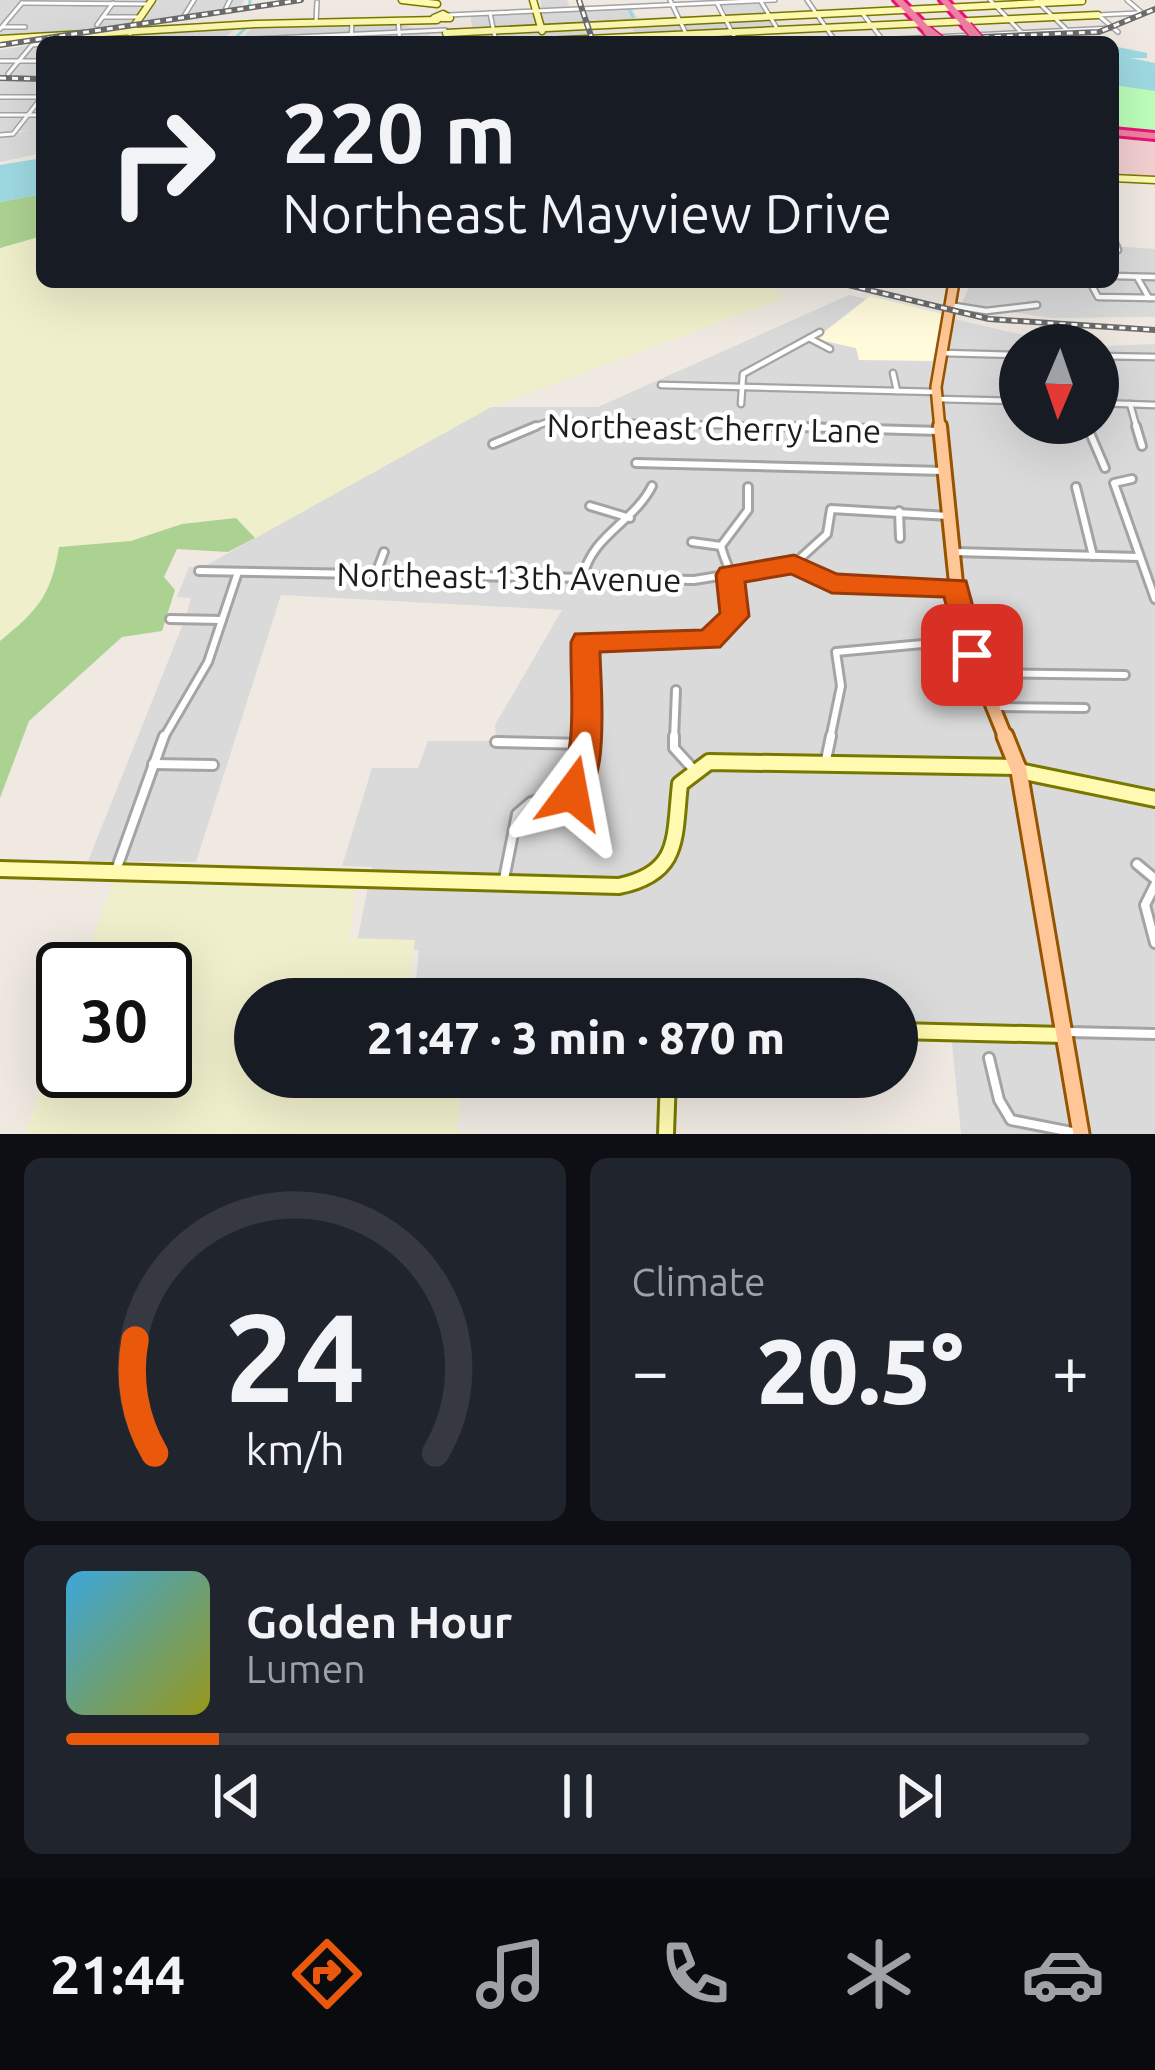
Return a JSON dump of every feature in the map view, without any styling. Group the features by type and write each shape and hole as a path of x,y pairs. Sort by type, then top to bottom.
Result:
{"highway":[{"path":"898,0 929,35"},
{"path":"947,4 976,36"},
{"path":"1119,133 1155,136"}],"main road":[{"path":"402,0 442,14"},
{"path":"533,0 543,36"},
{"path":"442,14 448,33 1085,0 1098,15"},
{"path":"130,32 151,2"},
{"path":"65,36 421,20 442,14"},
{"path":"703,36 1098,15"},
{"path":"0,40 36,38"},
{"path":"1119,178 1155,180"},
{"path":"953,288 939,352 937,396 956,588 966,640 1019,769 1081,1134"},
{"path":"0,869 619,886 654,875 674,848 680,784 709,763 732,761 1019,769 1155,799"},
{"path":"918,1031 1064,1034"},
{"path":"666,1134 667,1098"}],"street":[{"path":"184,16 194,0"},
{"path":"226,8 230,0"},
{"path":"760,0 778,30"},
{"path":"442,14 776,0"},
{"path":"807,0 832,36"},
{"path":"1098,15 1138,13 1127,0"},
{"path":"716,1 734,36"},
{"path":"1,28 23,2 151,2"},
{"path":"97,25 114,2"},
{"path":"316,22 317,2"},
{"path":"671,2 687,36"},
{"path":"1037,2 1070,32"},
{"path":"993,3 1023,34"},
{"path":"861,11 880,36"},
{"path":"490,13 495,36"},
{"path":"913,36 1115,30 1098,15"},
{"path":"103,17 141,17"},
{"path":"398,21 399,36"},
{"path":"304,36 305,22"},
{"path":"351,34 352,22"},
{"path":"584,24 589,36"},
{"path":"1,28 25,27"},
{"path":"205,36 206,27"},
{"path":"128,36 130,32"},
{"path":"332,36 448,33"},
{"path":"8,74 36,45"},
{"path":"0,62 36,62"},
{"path":"0,97 36,97"},
{"path":"0,135 16,131 36,105"},
{"path":"0,115 36,115"},
{"path":"1119,277 1155,277"},
{"path":"1137,277 1152,298"},
{"path":"1094,288 1099,297 1152,298"},
{"path":"949,305 986,310 1037,305"},
{"path":"742,426 740,387 745,372 820,332"},
{"path":"809,338 830,349"},
{"path":"939,352 999,354"},
{"path":"1119,357 1155,358"},
{"path":"893,373 897,391"},
{"path":"661,385 897,391 999,399"},
{"path":"1119,404 1155,405"},
{"path":"1130,404 1142,446"},
{"name":"Northeast Cherry Lane","path":"493,444 550,421 940,431"},
{"path":"1095,444 1105,468"},
{"path":"636,463 944,471"},
{"path":"1132,479 1114,483 1155,599"},
{"path":"583,577 589,554 643,506 652,485"},
{"path":"721,546 748,510 748,487"},
{"path":"1076,487 1094,556"},
{"path":"590,506 630,518"},
{"path":"949,516 832,509 832,530 794,564 832,584 956,588"},
{"path":"899,512 900,538"},
{"path":"692,542 721,546"},
{"path":"504,882 516,814 526,804 560,799 576,789 586,744 585,642 710,640 735,616 721,546"},
{"path":"952,552 1139,557"},
{"path":"375,576 384,553"},
{"name":"Northeast 13th Avenue","path":"199,571 694,580 794,564"},
{"path":"115,873 166,730 208,662 238,572"},
{"path":"170,619 222,620"},
{"path":"826,762 841,686 836,652 966,640"},
{"path":"980,673 1125,675"},
{"path":"676,690 674,748 694,770"},
{"path":"996,707 1085,708"},
{"path":"496,742 586,744"},
{"path":"153,764 213,765"},
{"path":"1137,864 1155,882 1145,905 1155,943"},
{"path":"1064,1034 1155,1034"},
{"path":"989,1058 997,1103 1005,1119 1016,1125 1081,1134"}],"shaded area":[{"path":"0,0 244,0 240,8 0,43"},
{"path":"540,0 567,0 570,8 630,5 640,23 729,17 720,3 758,2 774,28 636,35 629,23 583,27 587,36 474,36 470,15 542,13"},
{"path":"395,23 430,36 244,36 253,26"},
{"path":"238,27 227,36 110,36"},
{"path":"36,44 36,154 0,162 0,138 29,130 0,134 0,50"},
{"path":"1119,137 1155,141 1155,179 1119,177"},
{"path":"1119,246 1155,249 1155,317 1052,318 961,305 968,288 1119,288"},
{"path":"849,295 999,329 999,444 1119,444 1119,346 1155,344 1155,1134 961,1134 951,1033 918,1032 918,978 416,978 419,950 356,947 372,867 342,866 372,768 418,768 428,741 496,741 495,725 562,610 281,595 196,862 88,861 185,619 191,598 177,597 189,567 205,566 491,407 598,407"},
{"path":"870,296 942,314 933,361 859,360 856,348 815,339"}],"green space":[{"path":"1119,86 1155,91 1155,136 1119,132"},
{"path":"36,195 36,238 0,248 0,202"},
{"path":"36,238 36,288 775,288 784,298 491,407 255,538 236,518 182,524 131,541 59,547 54,576 39,609 0,641 0,248"},
{"path":"236,518 255,538 228,552 177,549 164,577 175,590 162,631 122,637 29,721 0,798 0,641 40,601 52,578 59,547 131,541 182,524"},
{"path":"114,878 357,883 349,938 415,940 410,978 234,978 234,1098 461,1098 457,1133 477,1134 25,1134 37,1098 192,1098 192,942 91,942"}],"water":[{"path":"1119,47 1147,53 1147,58 1130,58 1155,63 1155,91 1119,86"},
{"path":"36,159 36,195 0,202 0,165"}],"waterway":[{"path":"249,7 250,0"},
{"path":"629,9 633,17"},
{"path":"237,36 247,27"}],"railway":[{"path":"60,36 301,0"},
{"path":"579,0 591,36"},
{"path":"1005,36 1099,32 1155,9"},
{"path":"0,45 36,40"},
{"path":"0,78 36,79"},
{"path":"861,288 989,319 1155,330"}],"route":[{"path":"572,793 580,783 586,744 582,719 585,642 686,644 710,640 735,616 730,575 794,564 832,584 956,588 972,655"}]}
